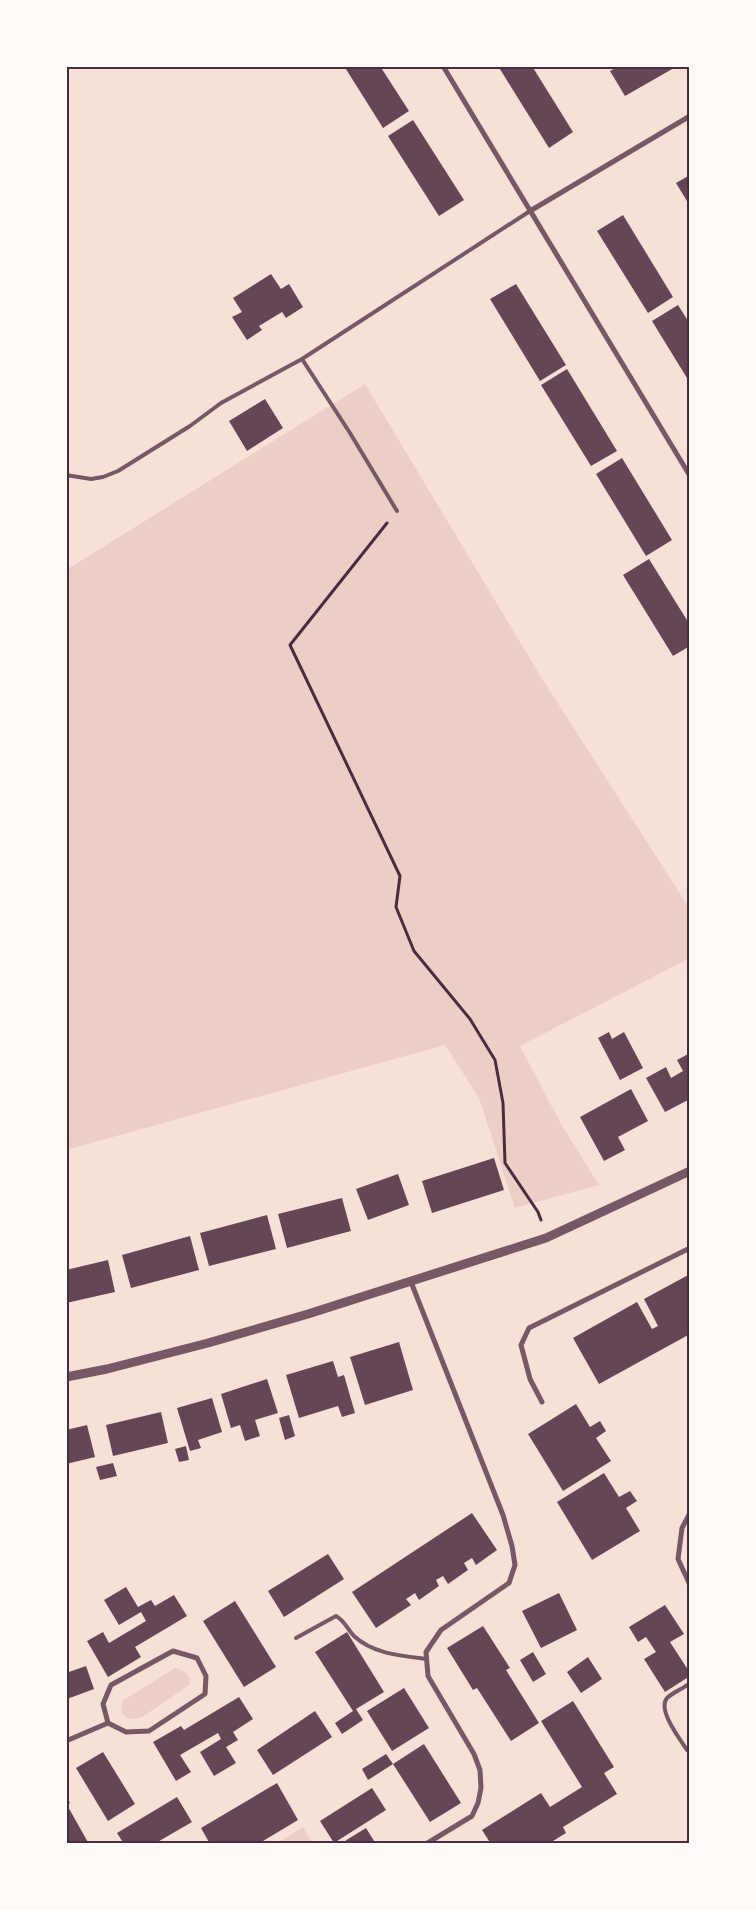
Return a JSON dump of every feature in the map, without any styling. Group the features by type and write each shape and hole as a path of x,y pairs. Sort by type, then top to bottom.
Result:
{"street":[{"path":"443,66 690,476"},
{"path":"530,211 690,116"},
{"path":"66,1377 107,1369 208,1343 411,1282 546,1238 690,1171"},
{"path":"542,1402 530,1379 521,1345 529,1328 690,1248"},
{"path":"411,1282 502,1515 512,1546 515,1565 509,1583 442,1630 426,1652 428,1676 474,1754 480,1770 482,1788 472,1816 426,1844"},
{"path":"690,1513 682,1528 678,1559 690,1585"},
{"path":"66,1741 108,1723 126,1732 149,1731 205,1694 206,1676 197,1658 173,1651 111,1685 104,1704 108,1723"}],"lane":[{"path":"66,475 91,479 118,471 190,426 221,403 302,359 530,211"},
{"path":"302,359 397,511"},
{"path":"296,1638 336,1616 342,1620 353,1636 368,1646 392,1654 427,1659"},
{"path":"687,1750 667,1718 664,1708 667,1698 690,1683"}],"path":[{"path":"397,511 290,645 400,876 396,907 414,951 470,1019 495,1060 503,1103 504,1163 538,1212 546,1238"}],"shaded area":[{"path":"365,384 541,677 690,909 690,958 520,1046 561,1124 599,1185 515,1208 479,1098 445,1045 66,1150 66,570"},
{"path":"175,1668 185,1672 190,1679 189,1685 141,1718 129,1719 121,1713 122,1701"},
{"path":"303,1827 313,1844 276,1844"}],"building":[{"path":"344,66 380,66 409,111 383,128"},
{"path":"498,66 532,66 573,132 549,148"},
{"path":"619,66 673,66 674,68 625,96 610,71"},
{"path":"413,120 464,200 439,216 388,136"},
{"path":"690,175 690,206 676,183"},
{"path":"623,215 673,297 648,313 597,231"},
{"path":"271,274 281,289 289,284 303,307 286,318 282,312 259,326 262,330 247,340 232,317 242,312 233,298"},
{"path":"516,284 566,365 540,381 490,299"},
{"path":"678,305 690,324 690,383 652,321"},
{"path":"567,369 617,451 591,466 541,385"},
{"path":"265,399 283,428 247,451 229,421"},
{"path":"622,458 672,540 646,556 596,474"},
{"path":"649,559 690,625 690,646 673,656 623,575"},
{"path":"609,1032 612,1039 624,1032 643,1068 620,1080 598,1038"},
{"path":"690,1053 690,1099 665,1112 646,1078 666,1067 671,1078 683,1071 677,1060"},
{"path":"631,1089 648,1121 618,1137 625,1150 604,1161 580,1117"},
{"path":"494,1158 504,1190 432,1213 422,1181"},
{"path":"398,1174 409,1205 368,1220 356,1189"},
{"path":"342,1198 351,1231 287,1248 278,1214"},
{"path":"267,1215 276,1249 209,1266 200,1233"},
{"path":"190,1236 199,1270 131,1288 122,1255"},
{"path":"108,1260 115,1292 66,1303 66,1270"},
{"path":"690,1274 690,1334 599,1384 573,1338 637,1302 652,1329 658,1326 644,1299"},
{"path":"399,1342 413,1390 365,1405 350,1357"},
{"path":"333,1361 338,1377 344,1375 355,1413 342,1417 338,1406 299,1418 286,1375"},
{"path":"267,1379 278,1413 255,1420 260,1436 245,1441 240,1425 231,1428 221,1394"},
{"path":"212,1398 222,1432 198,1440 201,1448 190,1451 177,1408"},
{"path":"576,1404 590,1427 600,1421 606,1431 596,1438 611,1461 563,1491 528,1434"},
{"path":"161,1412 168,1443 113,1456 106,1425"},
{"path":"289,1415 295,1436 285,1440 279,1418"},
{"path":"87,1425 95,1457 66,1464 66,1430"},
{"path":"186,1446 189,1460 179,1462 175,1449"},
{"path":"113,1463 117,1476 100,1480 96,1467"},
{"path":"604,1473 619,1497 630,1491 637,1501 626,1508 640,1531 592,1560 557,1502"},
{"path":"472,1513 497,1550 476,1565 472,1558 464,1563 468,1570 448,1584 443,1576 436,1580 439,1586 419,1600 415,1593 406,1599 411,1605 376,1628 352,1592"},
{"path":"328,1554 344,1579 284,1617 268,1591"},
{"path":"126,1587 138,1607 151,1600 155,1606 174,1595 187,1616 135,1647 141,1657 108,1677 87,1641 103,1632 109,1643 146,1621 141,1612 119,1625 104,1600"},
{"path":"559,1593 577,1630 541,1648 522,1611"},
{"path":"235,1601 276,1667 244,1687 203,1621"},
{"path":"665,1605 684,1634 670,1642 690,1673 690,1676 665,1692 644,1659 656,1652 646,1637 638,1642 629,1627"},
{"path":"483,1626 510,1668 506,1670 539,1723 511,1741 477,1688 473,1690 447,1648"},
{"path":"347,1632 384,1692 356,1709 363,1720 342,1734 335,1723 353,1711 315,1652"},
{"path":"533,1652 546,1674 533,1682 520,1660"},
{"path":"588,1657 602,1679 581,1693 567,1672"},
{"path":"86,1666 94,1689 67,1699 66,1673"},
{"path":"404,1688 429,1728 392,1751 367,1711"},
{"path":"239,1697 253,1719 233,1732 238,1740 226,1747 236,1763 214,1776 200,1752 221,1739 218,1733 180,1755 191,1772 176,1781 153,1742 181,1726 184,1730"},
{"path":"573,1701 614,1767 604,1773 617,1794 563,1827 566,1833 548,1844 491,1844 482,1830 541,1793 550,1807 582,1787 541,1721"},
{"path":"315,1711 332,1737 273,1775 257,1750"},
{"path":"424,1744 461,1803 430,1822 393,1764"},
{"path":"103,1752 135,1804 108,1821 76,1768"},
{"path":"386,1754 393,1764 368,1780 362,1769"},
{"path":"277,1783 298,1820 258,1844 210,1844 201,1828"},
{"path":"372,1788 386,1810 334,1843 320,1821"},
{"path":"66,1796 70,1803 67,1805 89,1844 66,1844"},
{"path":"177,1797 192,1822 154,1844 124,1844 117,1833"},
{"path":"366,1828 376,1844 340,1844"}]}
